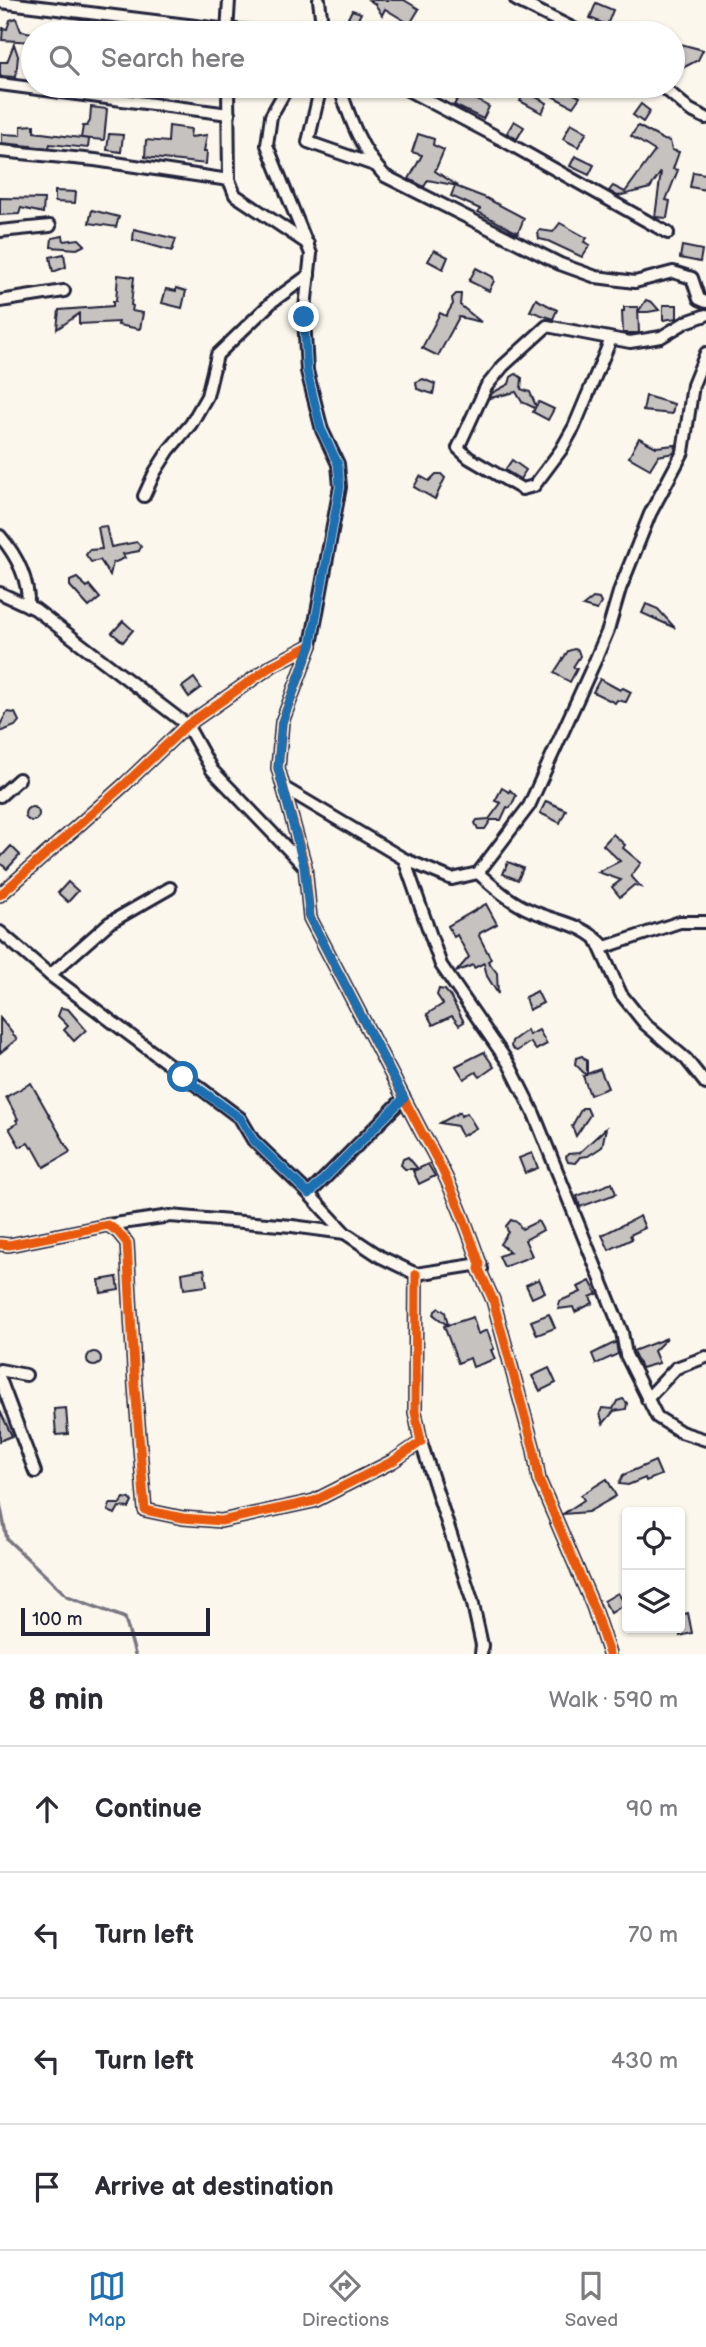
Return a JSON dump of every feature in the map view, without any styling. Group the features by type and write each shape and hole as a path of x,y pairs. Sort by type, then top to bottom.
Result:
{"street":[{"path":"228,21 229,0"},
{"path":"319,0 320,21"},
{"path":"516,0 558,21"},
{"path":"0,2 149,21"},
{"path":"0,83 21,86"},
{"path":"111,98 229,114"},
{"path":"228,98 229,180 234,195 308,244"},
{"path":"281,98 271,116 268,145 311,254 304,317 307,371 321,429 338,464 340,487 311,645 282,722 278,768 304,866 310,918 441,1164 493,1300 534,1450 539,1480 593,1606 609,1654"},
{"path":"318,98 308,142 374,165"},
{"path":"343,98 351,123 374,165 385,176 401,185 560,264 614,281 635,282 673,272 692,278 699,299 706,302"},
{"path":"423,98 668,233"},
{"path":"676,98 690,110 706,118"},
{"path":"0,151 95,160 229,180"},
{"path":"0,231 50,226"},
{"path":"144,496 169,450 191,424 207,396 217,355 273,301 309,275"},
{"path":"0,301 64,291"},
{"path":"611,339 574,427 561,450 534,486 522,489 469,458 458,448 486,387 503,366 547,326 630,342 645,341 661,337 706,315"},
{"path":"283,787 404,859 452,879 478,873 529,806 596,661 620,589 650,514 683,452 693,386 706,353"},
{"path":"0,536 14,552 29,590 29,606"},
{"path":"0,593 29,606 187,725 212,770 304,866"},
{"path":"0,895 187,725 273,665 311,645"},
{"path":"0,796 19,779"},
{"path":"404,859 441,965 509,1064 534,1114 622,1332 626,1355 647,1398 657,1417 681,1432 706,1440"},
{"path":"478,873 499,892 529,911 573,924 594,935 605,947 680,922 706,922"},
{"path":"50,975 109,923 170,888"},
{"path":"0,932 50,975 240,1118 253,1140 345,1233 382,1257 416,1274 480,1264"},
{"path":"594,935 621,994 645,1024 686,1059 706,1084"},
{"path":"309,1194 404,1098"},
{"path":"0,1244 170,1216 345,1233"},
{"path":"108,1225 127,1243 145,1510 183,1518 221,1521 314,1501 393,1461 421,1442"},
{"path":"416,1274 415,1412 443,1517 472,1600 482,1646 481,1654"},
{"path":"647,1398 676,1368 706,1357"},
{"path":"0,1370 26,1375"},
{"path":"0,1379 35,1472"}],"building":[{"path":"369,0 404,0 419,9 412,21 405,21 385,9 382,15"},
{"path":"596,3 613,10 609,21 590,18"},
{"path":"352,10 361,13 357,21 346,21"},
{"path":"16,18 21,31 21,41 2,40 3,28 7,29 10,20"},
{"path":"14,44 18,56 16,77 0,76 0,62 7,62"},
{"path":"685,45 703,50 698,60 685,67"},
{"path":"458,98 474,98 489,107 483,119 454,105"},
{"path":"522,98 538,98 547,103 542,113 520,101"},
{"path":"556,98 579,98 573,107"},
{"path":"641,104 650,111 643,122 633,115"},
{"path":"91,107 107,109 104,140 81,138 83,126 87,126 90,121"},
{"path":"514,121 524,127 517,139 507,133"},
{"path":"571,123 587,132 578,147 563,139"},
{"path":"34,125 34,132 89,139 88,148 50,144 49,148 2,143 2,134 21,135 21,126"},
{"path":"169,126 191,129 190,137 207,135 204,151 207,151 206,164 145,157 146,140 168,142"},
{"path":"638,126 670,141 672,150 679,152 673,169 678,170 666,200 670,201 667,218 655,217 661,172 650,188 618,196 609,191 613,186 625,192 655,151 631,136"},
{"path":"109,134 123,135 121,152 107,150"},
{"path":"418,134 434,139 433,145 444,150 435,171 458,186 428,180 424,187 409,179 422,155 412,152"},
{"path":"575,156 594,165 589,175 570,166"},
{"path":"693,172 706,174 706,190 690,187"},
{"path":"455,186 486,198 524,218 518,233 478,212 480,209 451,196"},
{"path":"55,191 76,192 75,203 55,202"},
{"path":"0,198 44,199 43,213 21,208 19,214 0,215"},
{"path":"92,210 119,217 116,227 89,223"},
{"path":"560,223 587,238 584,242 590,245 582,257 539,239 540,230 553,232"},
{"path":"134,229 176,239 172,251 133,240"},
{"path":"63,236 64,241 79,239 85,245 77,249 51,247 52,238"},
{"path":"682,246 702,250 700,262 680,258"},
{"path":"434,250 448,257 443,269 428,261"},
{"path":"64,254 66,267 53,272 50,257"},
{"path":"476,268 493,277 489,291 469,281"},
{"path":"118,275 134,277 131,305 132,311 143,313 140,329 118,325 119,322 79,324 79,314 57,329 59,310 113,306 113,301 116,301"},
{"path":"176,288 186,291 182,308 162,303 166,289 176,291"},
{"path":"456,294 461,294 460,305 481,322 459,317 438,356 422,348 440,313 446,316"},
{"path":"536,299 557,310 553,319 530,311"},
{"path":"646,300 652,302 659,310 638,312"},
{"path":"663,305 677,305 677,318 663,320"},
{"path":"624,307 638,307 639,333 623,333"},
{"path":"516,374 522,378 521,389 530,392 536,406 539,402 554,409 548,420 533,412 535,408 522,402 516,392 490,398 492,393 509,384 511,377"},
{"path":"423,379 435,384 433,394 417,389 416,382"},
{"path":"646,396 674,404 672,414 643,411"},
{"path":"639,438 656,447 676,445 674,453 658,456 650,469 629,457"},
{"path":"512,460 526,470 520,479 505,470"},
{"path":"436,474 445,478 435,499 414,487 420,476 429,481"},
{"path":"106,526 111,547 137,542 141,547 139,551 123,554 125,558 113,563 110,575 100,560 91,562 86,555 89,550 102,549 98,527"},
{"path":"77,578 87,587 89,585 100,598 89,607 70,586 70,581"},
{"path":"593,598 599,599 601,603 597,610 583,606"},
{"path":"646,604 658,609 675,628 642,613"},
{"path":"123,621 133,630 123,642 112,633"},
{"path":"578,650 580,656 573,667 577,669 570,682 554,673 568,651"},
{"path":"194,678 201,688 189,697 182,687"},
{"path":"600,679 620,690 623,688 631,692 626,702 617,700 615,703 593,692"},
{"path":"7,712 15,713 19,721 15,726 0,732 0,725"},
{"path":"502,788 509,792 510,790 516,796 510,808 507,807 501,820 491,820 485,829 478,829 475,823 477,820 489,819 501,803 495,801"},
{"path":"546,801 566,810 560,823 540,813"},
{"path":"29,807 35,807 39,814 35,821 29,821 25,817 25,811"},
{"path":"613,834 625,845 623,848 641,863 631,876 641,887 634,885 620,897 612,887 621,880 598,872 620,861 603,845"},
{"path":"11,846 20,855 7,869 0,863 0,858"},
{"path":"508,862 523,868 518,880 503,874"},
{"path":"68,882 78,891 68,902 58,893"},
{"path":"486,904 497,924 479,936 491,959 488,961 497,973 498,994 487,976 484,963 456,972 469,957 457,935 454,937 448,926"},
{"path":"439,989 445,990 450,996 464,1022 459,1025 452,1016 433,1025 427,1014 443,1004 437,995"},
{"path":"537,991 543,1003 529,1010 525,997"},
{"path":"61,1008 68,1009 86,1030 74,1041 64,1030 68,1026 58,1016"},
{"path":"0,1018 17,1039 0,1053"},
{"path":"527,1030 529,1035 539,1030 547,1044 536,1050 530,1042 517,1051 514,1050 511,1047 512,1041"},
{"path":"484,1052 494,1067 480,1077 476,1072 464,1079 456,1066"},
{"path":"582,1056 587,1061 587,1074 600,1069 608,1088 590,1095 583,1076 586,1075 575,1064 576,1058"},
{"path":"31,1083 70,1152 44,1167 33,1147 28,1143 20,1147 9,1128 18,1123 18,1119 6,1097"},
{"path":"582,1108 587,1108 590,1115 576,1136 572,1126"},
{"path":"460,1112 461,1116 467,1113 476,1128 462,1136 457,1126 440,1123"},
{"path":"606,1128 602,1147 588,1156 580,1157 575,1163 568,1162 568,1154 579,1153"},
{"path":"532,1153 538,1168 525,1173 519,1158"},
{"path":"408,1157 418,1169 405,1169 401,1165 403,1159"},
{"path":"428,1164 435,1176 419,1184 413,1171"},
{"path":"612,1183 616,1194 580,1207 577,1196"},
{"path":"640,1216 645,1228 630,1235 632,1239 609,1250 602,1235"},
{"path":"511,1220 517,1222 522,1229 538,1221 543,1230 525,1240 532,1256 504,1267 499,1256 510,1252 500,1244 508,1232 506,1226"},
{"path":"204,1269 207,1286 184,1289 182,1273"},
{"path":"117,1277 119,1290 101,1293 99,1280"},
{"path":"539,1279 545,1292 532,1298 526,1285"},
{"path":"590,1281 597,1294 590,1297 593,1303 575,1312 573,1307 558,1309 560,1301 581,1292 578,1287"},
{"path":"439,1308 445,1312 448,1325 473,1317 478,1334 487,1330 495,1359 473,1367 470,1358 458,1363 444,1326 447,1325 434,1315"},
{"path":"549,1314 555,1328 537,1335 531,1321"},
{"path":"667,1338 654,1351 659,1363 641,1368 633,1351"},
{"path":"616,1342 618,1354 596,1364 592,1354"},
{"path":"91,1352 97,1352 101,1359 97,1366 91,1366 87,1362 87,1356"},
{"path":"549,1368 556,1383 540,1391 532,1376"},
{"path":"623,1399 627,1403 626,1409 614,1411 603,1424 600,1413 602,1408 613,1409 617,1401"},
{"path":"66,1408 68,1434 56,1435 54,1409"},
{"path":"0,1411 12,1436 0,1441"},
{"path":"655,1461 661,1475 628,1485 619,1484 623,1475"},
{"path":"607,1479 616,1496 588,1512 563,1514 584,1500 581,1495"},
{"path":"124,1498 132,1502 129,1508 119,1507 115,1514 108,1511 110,1504 120,1504"},
{"path":"618,1593 622,1606 611,1613 604,1601"},
{"path":"688,1613 692,1633 680,1636 680,1633 685,1633 685,1614"}],"waterway":[{"path":"0,1504 7,1539 67,1596 125,1618 135,1654"}],"cycle path":[{"path":"0,895 187,725 273,665 311,645 282,722 278,768 305,866 310,918 439,1164 461,1213 480,1264 479,1269 493,1300 534,1450 539,1480 593,1606 609,1654"},
{"path":"0,1244 9,1245 108,1225 127,1243 145,1510 183,1518 221,1521 314,1501 393,1461 421,1442 415,1412 416,1274"}],"route":[{"path":"183,1077 240,1118 253,1140 309,1194 404,1098 310,918 304,866 278,768 282,722 311,645 340,487 338,464 321,429 307,371 304,317"}]}
